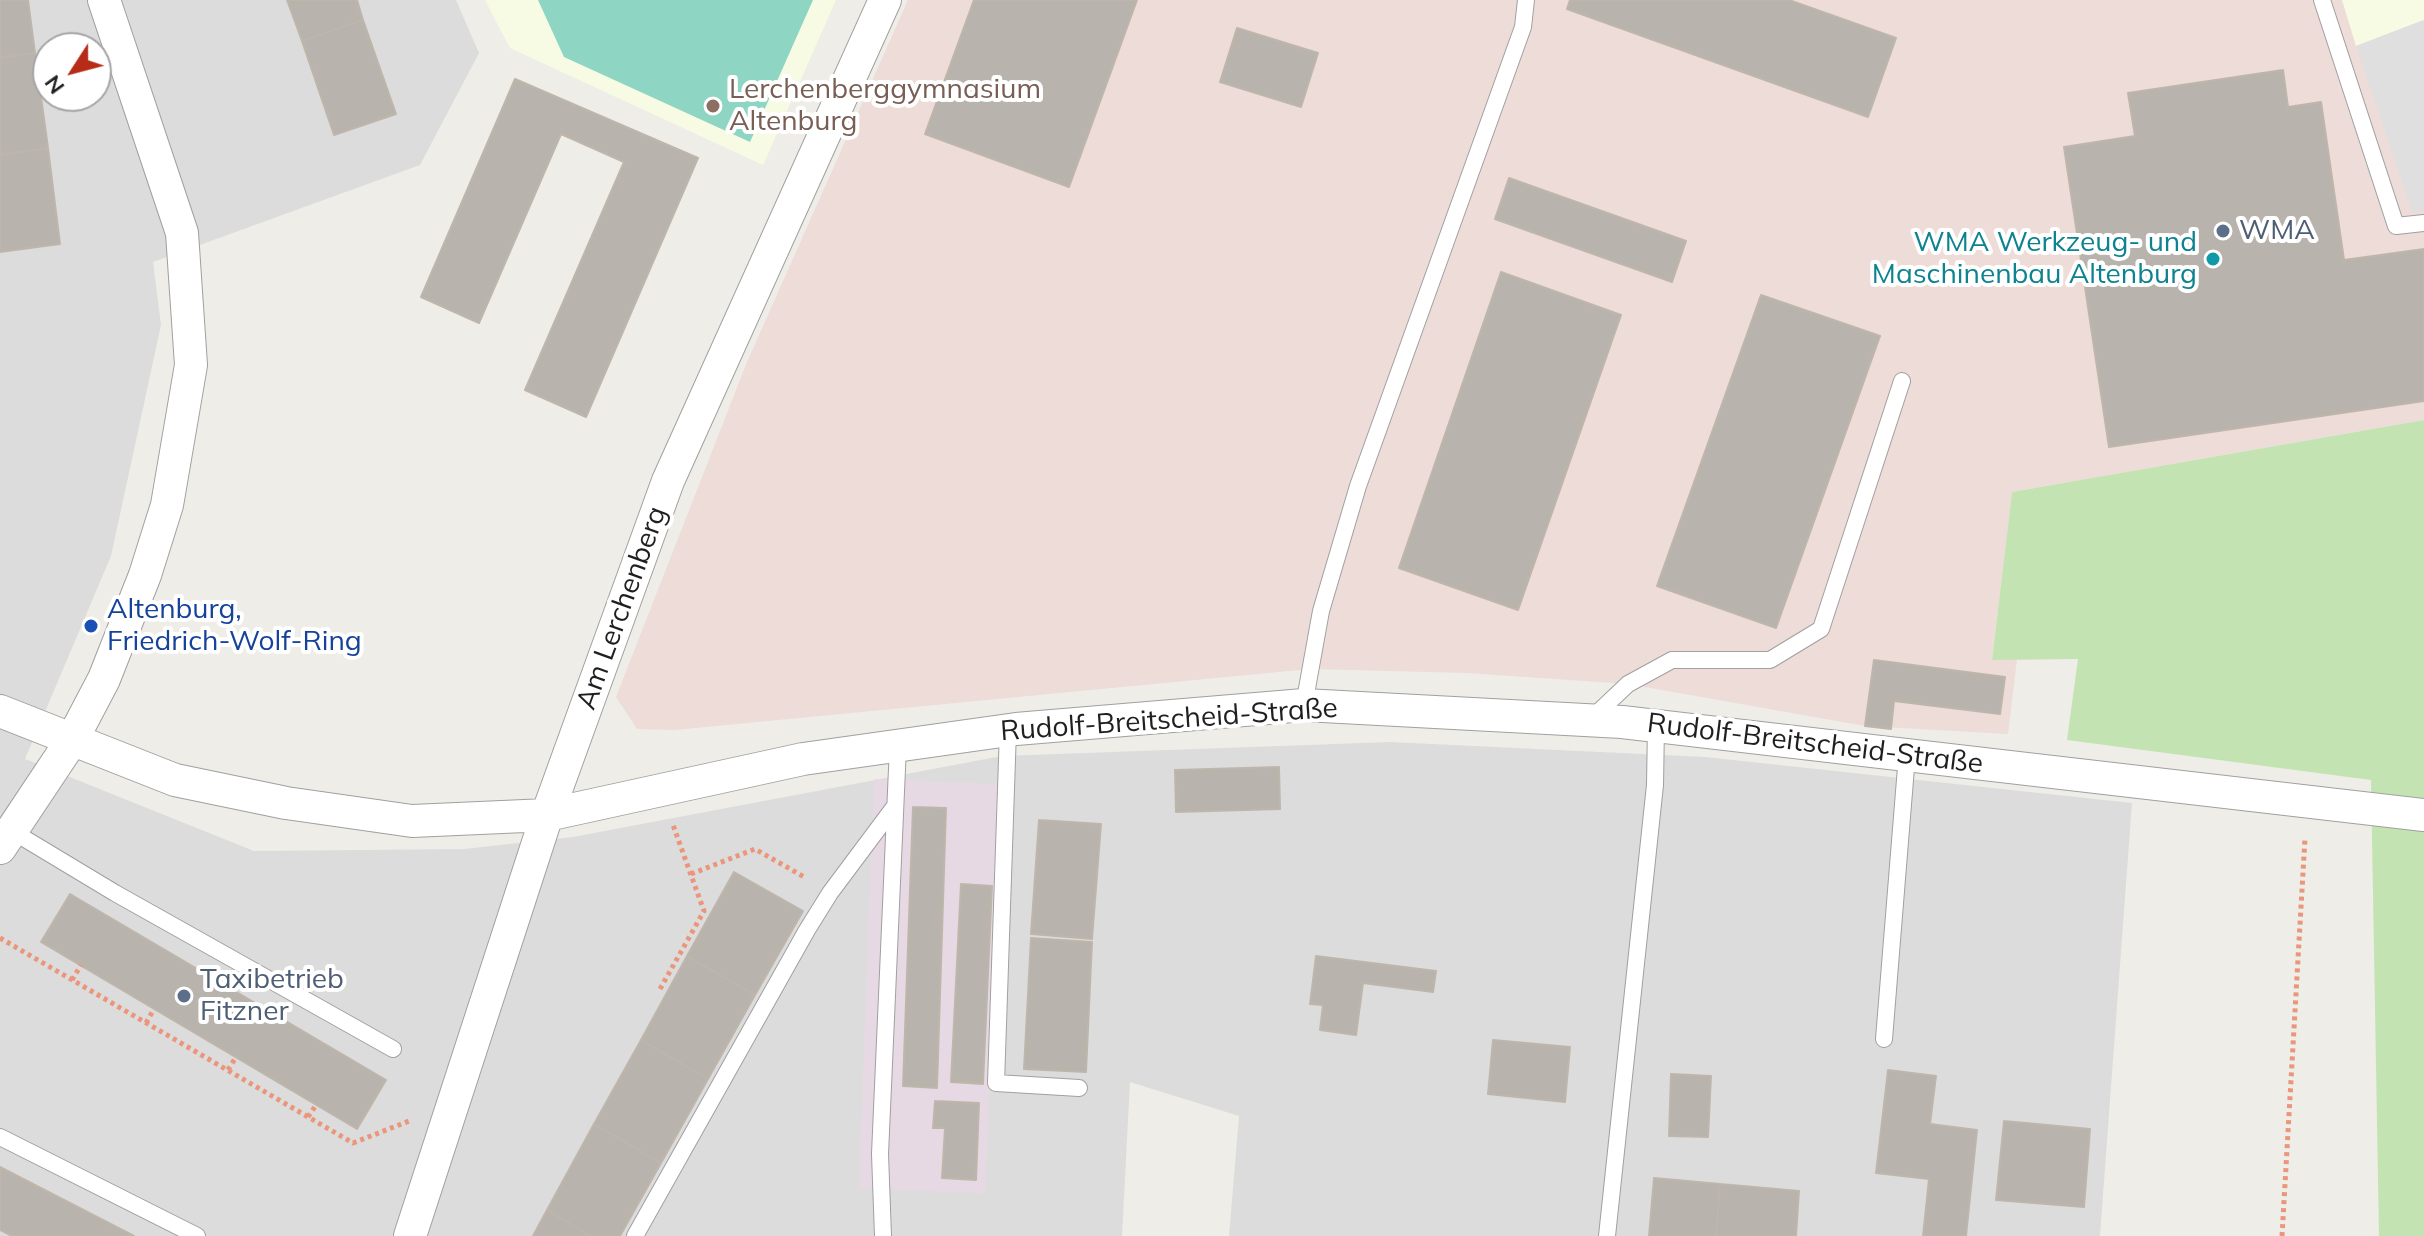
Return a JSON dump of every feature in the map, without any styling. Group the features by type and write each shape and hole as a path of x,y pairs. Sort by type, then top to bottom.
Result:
{"street":[{"path":"6,840 72,740 104,679 145,575 167,505 191,365 182,233 104,0"},
{"name":"Am Lerchenberg","path":"410,1236 547,815 668,481 885,0"},
{"name":"Rudolf-Breitscheid-Straße","path":"2,717 175,780 286,803 412,821 547,815 803,759 1008,730 1304,705 1656,726 2424,815"}],"lane":[{"path":"1304,705 1321,611 1358,486 1523,27 1526,0"},
{"path":"2322,0 2396,226 2424,223"},
{"path":"1590,720 1628,684 1672,660 1770,660 1821,629 1902,381"},
{"path":"1607,1236 1655,785 1656,726"},
{"path":"1008,730 996,1083 1079,1088"},
{"path":"883,1236 880,1154 898,746"},
{"path":"1884,1039 1907,755"},
{"path":"635,1236 830,893 895,806"},
{"path":"6,840 115,893 393,1049"},
{"path":"0,1137 197,1236"}],"path":[{"path":"660,790 704,911 660,989"},
{"path":"2282,1236 2308,801"},
{"path":"691,874 755,849 830,893"},
{"path":"0,938 353,1143 411,1120 444,1133"},
{"path":"72,980 81,965"},
{"path":"146,1023 154,1009"},
{"path":"227,1070 236,1057"},
{"path":"308,1117 316,1105"}],"shaded area":[{"path":"0,0 456,0 479,53 420,165 153,262 161,325 111,556 25,759 254,851 464,849 573,837 1002,756 1390,742 1705,757 2132,803 2100,1236 1229,1236 1239,1116 1130,1082 1122,1236 0,1236"},
{"name":"Lerchenberggymnasium Altenburg","path":"485,0 836,0 763,165 510,48"},
{"path":"908,0 2424,0 2424,420 2012,492 1992,659 2017,659 2008,734 1865,726 1628,684 1467,673 1310,669 674,730 637,729 616,697 747,362"},
{"path":"2342,0 2424,0 2424,20 2356,46"},
{"path":"2424,20 2424,211 2412,212 2356,46"},
{"path":"874,779 1001,784 985,1193 859,1188"}],"green space":[{"name":"Lerchenberggymnasium Altenburg","path":"538,0 813,0 750,142 564,57"},
{"path":"2424,420 2424,1236 2379,1236 2371,780 2067,740 2078,659 1992,660 2012,492"}],"building":[{"path":"0,0 28,0 32,53 0,58"},
{"path":"287,0 357,0 363,20 302,41"},
{"path":"974,0 1137,0 1069,187 925,134"},
{"path":"1570,0 1789,0 1896,38 1868,117 1567,9"},
{"path":"363,20 396,114 334,135 302,41"},
{"path":"1237,28 1318,53 1301,107 1220,82"},
{"path":"32,53 32,112 43,112 48,148 0,155 0,58"},
{"name":"WMA Werkzeug- und Maschinenbau Altenburg","path":"2283,70 2288,107 2321,102 2344,260 2424,249 2424,401 2109,447 2064,147 2135,136 2128,93"},
{"path":"515,79 698,158 586,417 525,390 624,162 561,134 479,323 421,297"},
{"path":"48,148 60,244 0,252 0,155"},
{"path":"1509,178 1686,241 1672,282 1495,219"},
{"path":"1501,272 1621,315 1518,610 1399,568"},
{"path":"1761,295 1880,336 1776,628 1657,586"},
{"path":"1874,660 2005,677 2000,714 1894,701 1891,729 1865,726"},
{"path":"1279,767 1280,809 1176,812 1175,770"},
{"path":"913,807 946,808 937,1088 903,1086"},
{"path":"1039,820 1101,824 1092,939 1031,934"},
{"path":"734,872 803,911 755,995 687,956"},
{"path":"961,884 992,886 983,1084 951,1082"},
{"path":"70,894 386,1080 357,1129 41,942"},
{"path":"1031,938 1092,942 1086,1072 1024,1069"},
{"path":"687,956 755,995 708,1079 641,1040"},
{"path":"1316,956 1436,971 1433,992 1363,983 1356,1035 1320,1030 1323,1005 1310,1004"},
{"path":"641,1040 708,1079 661,1163 594,1124"},
{"path":"1493,1040 1570,1047 1565,1102 1488,1094"},
{"path":"1888,1070 1936,1076 1930,1124 1977,1130 1966,1236 1923,1236 1929,1179 1876,1173"},
{"path":"1671,1074 1711,1076 1708,1137 1669,1136"},
{"path":"935,1101 979,1103 976,1180 942,1178 945,1128 933,1128"},
{"path":"2004,1121 2090,1129 2084,1207 1996,1200"},
{"path":"594,1124 661,1163 620,1236 591,1236 547,1210"},
{"path":"0,1167 134,1236 12,1236 0,1230"},
{"path":"1654,1178 1720,1184 1716,1236 1649,1236"},
{"path":"1720,1184 1799,1191 1796,1236 1716,1236"},
{"path":"547,1210 591,1236 533,1236"}],"place":[{"name":"Lerchenberggymnasium Altenburg","path":"713,106"},
{"name":"WMA","path":"2223,231"},
{"name":"WMA Werkzeug- und Maschinenbau Altenburg","path":"2213,259"},
{"name":"Altenburg, Friedrich-Wolf-Ring","path":"91,626"},
{"name":"Taxibetrieb Fitzner","path":"184,996"}]}
